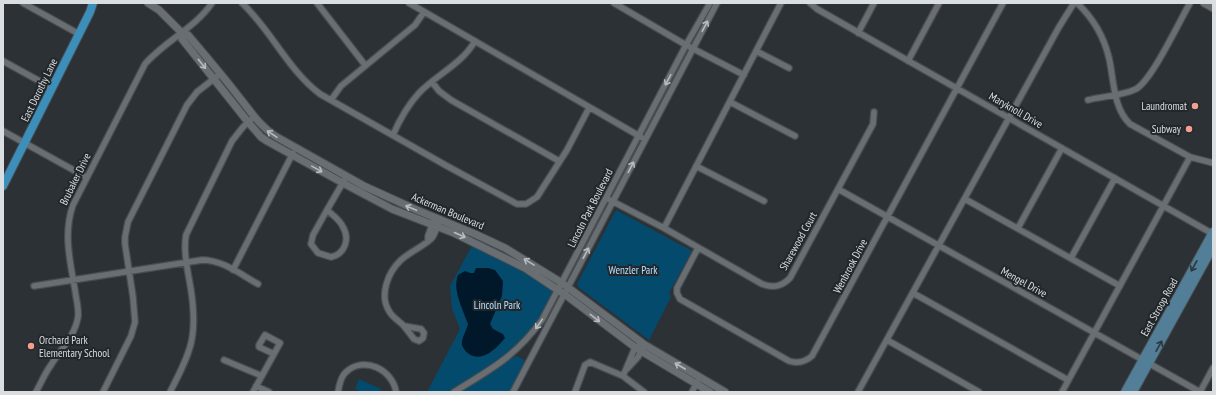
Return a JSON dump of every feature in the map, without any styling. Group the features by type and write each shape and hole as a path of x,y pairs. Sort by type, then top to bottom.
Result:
{"main road":[{"name":"East Dorothy Lane","path":"3,186 93,3"},
{"name":"East Stroop Road","path":"1133,392 1146,361 1213,233"},
{"name":"East Stroop Road","path":"1124,392 1146,361 1213,247"}],"street":[{"path":"23,3 79,34"},
{"name":"Ackerman Boulevard","path":"148,3 159,10 181,32 188,35 220,74 261,137 291,155 344,180 377,193 436,222 475,234 505,248 563,288 640,347 698,380 725,392"},
{"name":"Brubaker Drive","path":"36,392 50,366 65,346 76,326 78,312 67,241 68,223 73,205 141,69 156,52 203,14 212,3"},
{"path":"242,3 261,24 307,83 320,94 514,203 526,204 537,197 589,108"},
{"path":"317,3 365,65"},
{"path":"409,3 645,140"},
{"path":"614,3 693,49 744,74"},
{"name":"Lincoln Park Boulevard","path":"513,392 606,198 686,45 710,3"},
{"name":"Lincoln Park Boulevard","path":"454,392 508,358 524,343 542,320 563,288 613,202 717,3"},
{"path":"664,228 781,3"},
{"name":"Maryknoll Drive","path":"810,3 817,9 858,33 1213,233"},
{"path":"858,33 874,3"},
{"path":"908,61 939,3"},
{"name":"Wenbrook Drive","path":"698,248 678,288 677,293 680,299 789,362 803,362 812,356 1004,3"},
{"path":"858,392 940,246 1059,27 1076,3 1093,21 1101,35 1109,57 1120,110 1126,120 1130,124 1190,157 1213,163"},
{"path":"1088,100 1135,89 1144,83 1153,70 1190,3"},
{"path":"1204,3 1213,8"},
{"path":"331,100 341,86 415,25 424,12"},
{"name":"Ackerman Boulevard","path":"181,32 182,39 213,79 251,120 344,180"},
{"path":"393,135 414,99 432,82 467,54 475,41"},
{"path":"756,51 789,68"},
{"path":"3,61 52,88"},
{"path":"103,392 134,329 136,316 125,237 130,218 187,105 197,92 220,74"},
{"path":"432,82 439,91 451,100 559,161"},
{"path":"730,102 795,136"},
{"name":"Sharewood Court","path":"606,198 664,228 762,284 769,286 780,286 790,278 873,124 874,112"},
{"path":"170,392 186,362 193,336 194,315 186,263 185,242 189,228 236,134 251,120"},
{"path":"3,131 86,178"},
{"path":"233,270 295,148"},
{"path":"1018,228 1062,148"},
{"path":"1062,392 1190,157"},
{"path":"696,166 764,201"},
{"path":"1071,258 1115,178"},
{"path":"327,210 342,225 346,232 345,247 342,252 331,257 318,253 311,244 312,236 344,180"},
{"name":"Mengel Drive","path":"838,189 1200,392"},
{"path":"965,199 1120,286"},
{"path":"404,326 392,316 388,310 385,299 385,287 391,274 401,260 428,241 428,236 436,222"},
{"path":"34,286 210,260 222,264 258,284"},
{"path":"913,293 1068,380"},
{"path":"887,340 979,392"},
{"path":"623,376 629,362 640,347"},
{"path":"253,392 274,354"},
{"path":"224,360 262,376"},
{"path":"575,392 585,365 588,362 605,367 623,376 644,392"},
{"path":"338,392 345,372 365,364 373,365 386,371 396,392"},
{"path":"1200,392 1213,368"},
{"path":"692,392 698,380"},
{"name":"Ackerman Boulevard","path":"698,380 710,392"},
{"path":"256,386 269,392"}],"green space":[{"name":"Wenzler Park","path":"616,210 692,251 669,293 671,297 649,340 578,287 577,284"},
{"name":"Lincoln Park","path":"473,244 508,262 551,288 553,294 540,319 527,336 500,361 449,392 427,392 460,329 452,309 450,286"},
{"path":"517,356 524,360 525,364 511,392 458,392 511,358"},
{"path":"359,379 381,389 380,392 362,392 355,389"}],"shaded area":[{"path":"476,268 488,268 495,270 503,281 502,296 490,324 493,329 503,334 505,338 494,350 484,356 479,357 469,354 462,345 462,340 468,324 456,287 458,275 465,271 474,273"}],"place":[{"name":"Laundromat","path":"1195,106"},
{"name":"Subway","path":"1189,129"},
{"name":"Orchard Park Elementary School","path":"31,346"}]}
